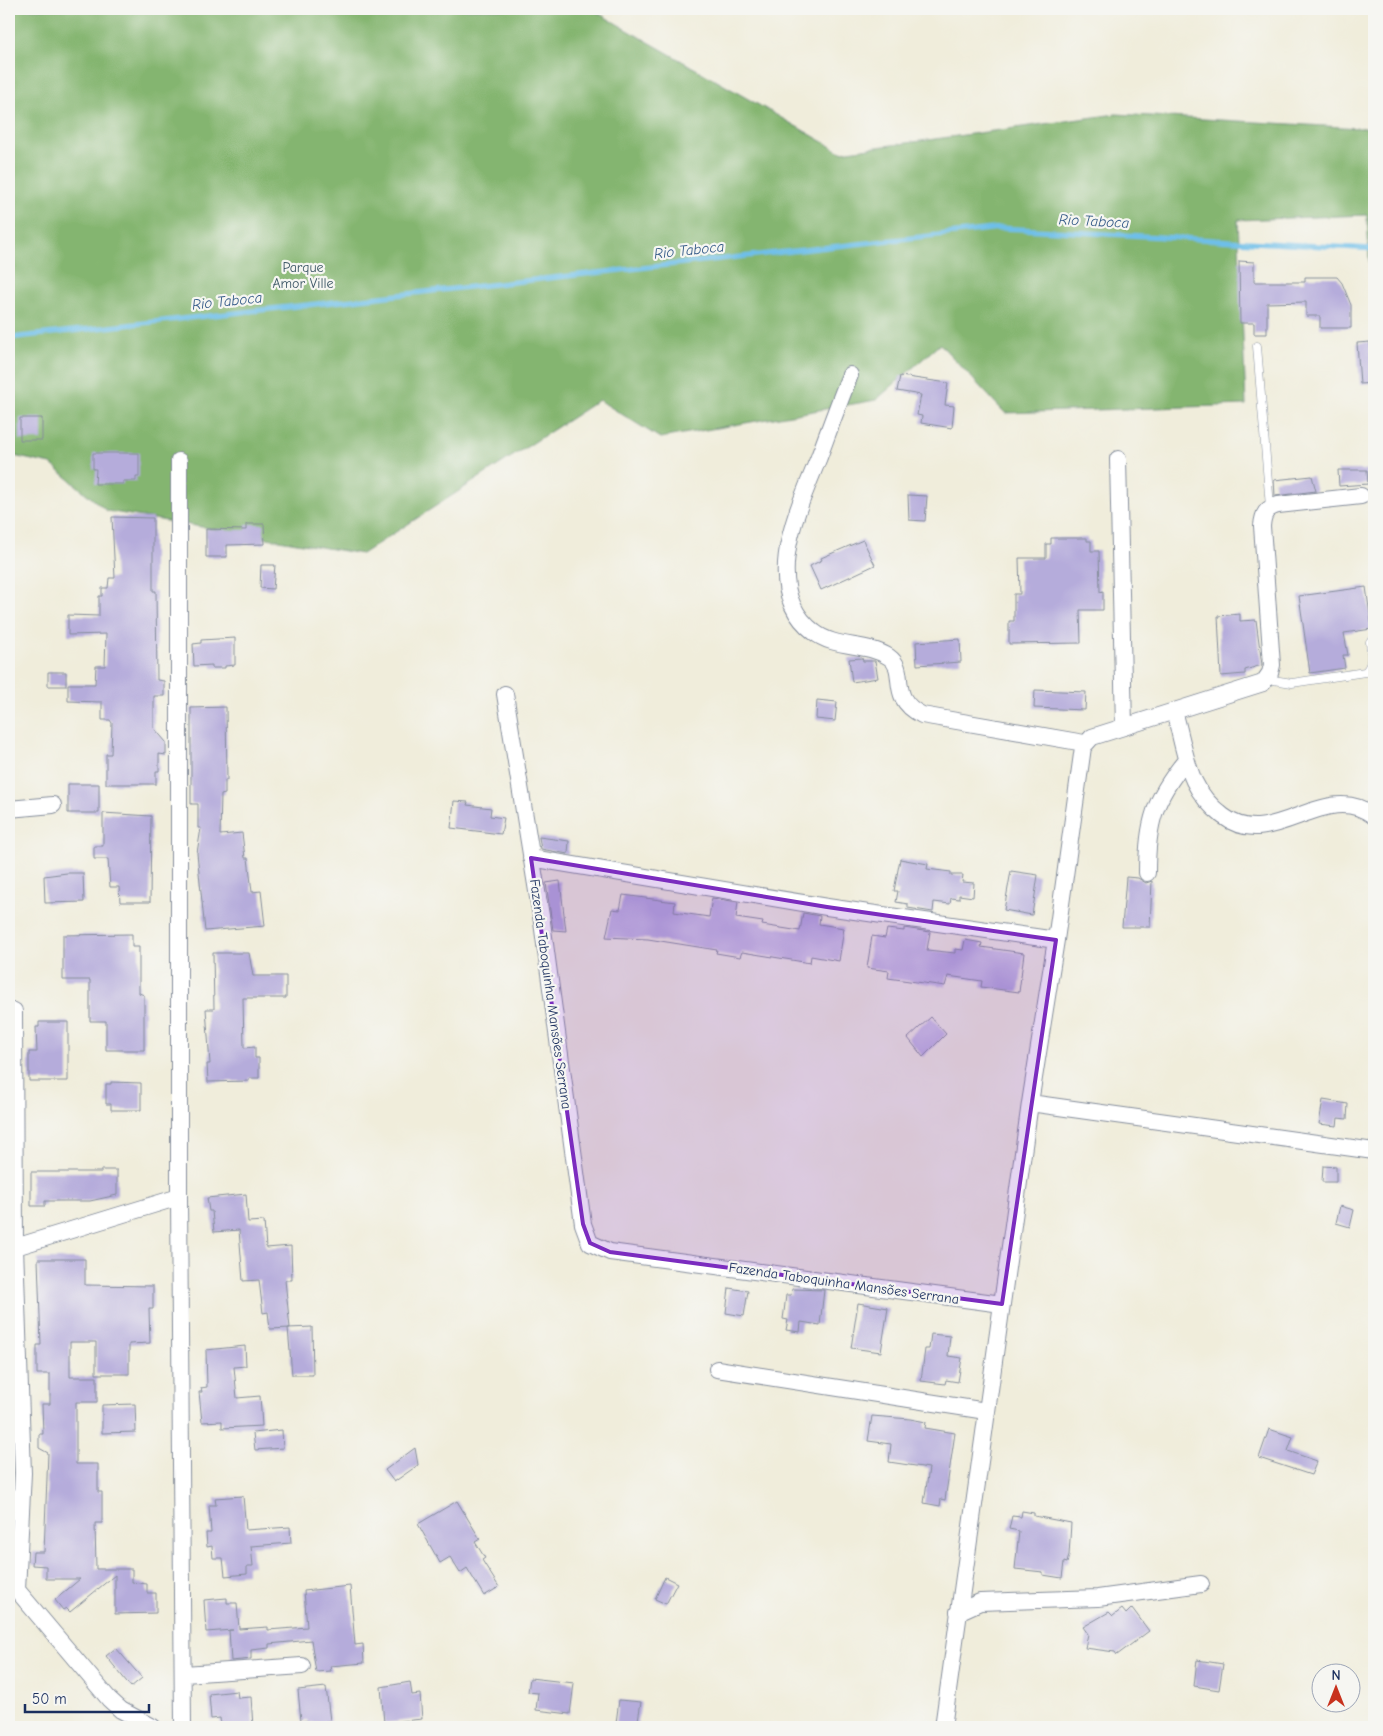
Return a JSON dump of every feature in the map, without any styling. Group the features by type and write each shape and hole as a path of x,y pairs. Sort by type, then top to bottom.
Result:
{"street":[{"path":"850,375 789,535 786,551 788,588 799,618 815,633 826,638 880,652 891,659 896,666 901,696 905,704 922,715 1084,743"},
{"path":"1118,459 1124,727"},
{"path":"179,461 179,1197 183,1727"},
{"path":"943,1727 1030,1103 1056,940 1080,757 1084,743 1092,737 1254,687 1267,679 1272,666 1263,518 1270,507 1361,496"},
{"path":"505,694 531,858"},
{"path":"1174,711 1186,760 1203,798 1219,813 1241,826 1263,828 1316,808 1341,804 1355,806 1374,816"},
{"path":"1147,873 1147,840 1158,800 1186,760"},
{"path":"9,809 53,805"},
{"name":"Fazenda Taboquinha Mansões Serrana","path":"1002,1304 610,1252 590,1243 583,1224 531,858 826,907 1056,940"},
{"path":"14,1011 12,1248 23,1473 13,1587 109,1699 121,1710 153,1727"},
{"path":"1030,1103 1374,1151"},
{"path":"12,1248 179,1197"},
{"path":"717,1369 986,1411"},
{"path":"958,1612 980,1602 1098,1598 1201,1584"},
{"path":"184,1674 302,1666"}],"lane":[{"path":"1257,346 1270,507"},
{"path":"1267,679 1292,683 1364,672 1369,668 1371,660 1370,642"}],"highlighted area":[{"path":"531,858 827,907 1056,940 1002,1304 610,1252 590,1243 583,1224"}],"green space":[{"name":"Parque Amor Ville","path":"9,9 591,9 841,152 1116,114 1360,128 1374,126 1374,321 1372,321 1367,215 1238,220 1246,405 1005,413 940,344 876,400 660,438 599,400 362,554 107,511 51,464 9,455"}],"building":[{"path":"1239,261 1254,262 1254,282 1305,282 1305,277 1337,277 1342,283 1351,305 1351,328 1320,328 1320,316 1306,316 1306,302 1267,303 1267,334 1254,334 1254,323 1240,323"},
{"path":"1370,342 1373,383 1360,384 1357,343"},
{"path":"900,376 948,383 945,405 954,406 952,428 921,423 922,416 917,415 921,395 897,391"},
{"path":"20,418 42,418 42,440 20,440"},
{"path":"93,453 139,453 139,477 136,477 136,481 123,481 123,484 95,484 96,469 93,469"},
{"path":"1338,470 1367,470 1368,484 1339,486"},
{"path":"1312,476 1316,491 1275,496 1274,480"},
{"path":"908,495 927,496 925,521 909,520"},
{"path":"112,517 153,518 153,591 156,591 157,680 164,681 164,696 154,696 154,728 166,742 166,755 159,754 159,771 156,771 156,784 106,784 106,754 111,754 112,723 110,720 102,720 102,702 68,701 68,684 95,684 96,666 105,666 106,634 68,635 68,615 99,616 99,596 102,596 102,588 108,588 109,578 115,578"},
{"path":"246,524 264,524 265,544 227,545 227,557 206,557 206,529 246,530"},
{"path":"1051,538 1087,538 1087,541 1091,541 1091,551 1099,551 1100,592 1103,591 1103,610 1080,610 1081,643 1009,644 1009,621 1014,621 1014,594 1020,594 1019,558 1046,558 1046,544 1051,544"},
{"path":"863,540 875,565 821,590 810,566 822,560 821,558"},
{"path":"261,565 275,565 273,589 260,588"},
{"path":"1366,587 1372,629 1344,633 1348,655 1343,655 1345,668 1310,673 1299,596"},
{"path":"1240,614 1240,621 1256,620 1262,665 1245,670 1245,674 1221,676 1218,616"},
{"path":"235,638 235,665 225,666 225,668 212,668 212,665 194,666 193,644 201,643 201,640"},
{"path":"960,639 961,662 917,665 916,642"},
{"path":"862,658 863,661 875,661 878,678 852,682 849,659"},
{"path":"48,672 66,672 66,686 48,686"},
{"path":"1035,690 1086,692 1085,710 1034,708"},
{"path":"817,700 837,702 835,721 816,719"},
{"path":"226,707 227,780 225,780 225,794 221,795 220,835 242,833 245,858 248,858 252,892 261,891 265,926 205,931 197,853 201,828 198,828 198,804 191,804 191,708"},
{"path":"68,784 99,784 99,813 68,813"},
{"path":"454,801 468,802 467,805 491,808 490,816 504,818 501,834 451,828"},
{"path":"103,813 151,816 150,902 120,902 119,887 110,887 108,859 94,859 94,846 103,846"},
{"path":"539,837 569,841 568,854 541,849"},
{"path":"900,859 928,864 927,869 951,872 951,875 963,875 962,882 974,883 973,897 959,895 959,899 951,898 950,904 934,902 933,912 908,908 908,904 896,902 898,891 894,891"},
{"path":"1011,871 1038,875 1032,915 1004,910"},
{"path":"83,873 84,902 45,903 44,876"},
{"path":"1126,877 1138,878 1146,883 1152,881 1150,927 1122,927"},
{"path":"560,881 566,931 553,930 546,883"},
{"path":"623,895 675,902 674,912 709,917 712,898 738,902 736,918 763,922 762,925 800,931 803,913 820,916 819,924 844,928 839,961 811,956 810,963 742,952 740,957 716,953 717,950 648,939 606,937 612,909 620,910"},
{"path":"904,928 930,932 927,950 955,953 955,949 963,950 965,940 982,943 981,947 1024,953 1019,992 981,987 982,981 948,976 945,986 888,978 889,971 867,968 872,936 885,938 887,929 904,931"},
{"path":"132,934 132,947 139,947 139,993 144,995 144,1050 106,1050 106,1021 90,1021 90,980 63,980 63,935"},
{"path":"213,953 249,953 253,976 286,976 286,998 243,998 244,1048 255,1047 255,1058 259,1058 259,1078 249,1078 249,1081 208,1082 207,1064 210,1064 206,1009 214,1009"},
{"path":"931,1017 946,1034 923,1057 908,1038"},
{"path":"39,1022 68,1022 68,1081 29,1081 29,1052 37,1052 36,1027 39,1027"},
{"path":"111,1082 141,1083 141,1110 111,1110 111,1104 106,1104 106,1084 111,1084"},
{"path":"1323,1100 1348,1104 1347,1119 1338,1118 1337,1126 1319,1124"},
{"path":"1323,1166 1336,1167 1336,1182 1322,1182"},
{"path":"101,1170 117,1170 117,1195 90,1201 45,1201 45,1206 31,1206 31,1172 101,1172"},
{"path":"246,1194 248,1222 264,1221 266,1248 291,1246 292,1280 285,1280 290,1328 270,1329 268,1312 263,1313 259,1280 243,1281 239,1230 214,1232 212,1211 209,1211 207,1198"},
{"path":"1340,1206 1354,1210 1350,1227 1336,1223"},
{"path":"38,1259 85,1259 85,1285 153,1286 153,1309 149,1309 150,1343 129,1344 129,1374 96,1374 96,1342 70,1342 70,1377 97,1377 97,1402 76,1402 76,1464 98,1464 98,1492 102,1492 102,1523 95,1523 96,1569 132,1569 132,1582 147,1584 147,1593 156,1593 156,1613 115,1614 115,1575 70,1612 66,1608 63,1610 55,1600 80,1579 46,1579 46,1566 32,1565 33,1552 44,1552 48,1453 39,1448 39,1434 43,1434 42,1404 50,1404 50,1374 37,1374 37,1345 41,1345"},
{"path":"729,1288 748,1291 744,1316 726,1313"},
{"path":"792,1289 824,1290 820,1325 801,1322 800,1332 786,1330 788,1320 783,1319 786,1295 791,1295"},
{"path":"858,1303 888,1308 881,1352 851,1348"},
{"path":"312,1327 313,1375 292,1375 288,1328"},
{"path":"931,1334 950,1336 948,1356 962,1358 958,1382 946,1380 945,1384 921,1381 925,1349 929,1349"},
{"path":"245,1346 246,1366 234,1367 237,1398 260,1396 262,1426 222,1428 222,1421 202,1422 199,1392 202,1392 201,1388 207,1387 206,1350"},
{"path":"135,1404 136,1432 102,1433 102,1405"},
{"path":"872,1416 926,1422 925,1428 955,1433 945,1500 941,1499 940,1506 924,1503 929,1468 889,1462 891,1444 868,1441"},
{"path":"1269,1429 1293,1437 1288,1451 1317,1461 1311,1475 1259,1458"},
{"path":"282,1430 283,1448 255,1450 253,1433"},
{"path":"415,1448 418,1465 394,1482 385,1470"},
{"path":"243,1496 246,1530 290,1527 291,1543 251,1546 253,1566 247,1566 247,1574 225,1576 223,1558 213,1558 212,1546 207,1547 206,1533 211,1533 209,1505 216,1505 215,1498"},
{"path":"457,1501 480,1539 475,1542 485,1558 482,1560 499,1587 484,1596 467,1568 460,1573 450,1557 440,1563 418,1524"},
{"path":"1022,1511 1034,1513 1034,1516 1071,1523 1069,1555 1067,1563 1064,1562 1062,1578 1043,1575 1043,1572 1015,1569 1019,1531 1009,1529 1012,1516 1021,1517"},
{"path":"665,1577 677,1583 666,1604 655,1599"},
{"path":"350,1586 355,1645 363,1644 364,1663 330,1666 331,1671 316,1672 311,1640 269,1644 269,1648 251,1650 251,1659 231,1661 229,1630 206,1632 204,1600 227,1598 227,1603 237,1603 239,1629 268,1627 268,1630 307,1627 304,1591"},
{"path":"1132,1608 1149,1631 1117,1655 1115,1652 1085,1648 1088,1634 1083,1627 1109,1612 1113,1616 1122,1609 1126,1614"},
{"path":"116,1648 142,1678 131,1687 106,1656"},
{"path":"1197,1660 1223,1664 1219,1690 1194,1686"},
{"path":"530,1678 574,1683 570,1714 536,1710 538,1693 528,1692"},
{"path":"410,1682 412,1695 420,1694 422,1719 384,1723 381,1687"},
{"path":"326,1687 330,1721 308,1723 308,1721 301,1721 298,1690"},
{"path":"237,1691 238,1698 251,1697 253,1727 221,1727 220,1718 211,1719 209,1694"},
{"path":"619,1700 641,1702 637,1726 616,1723"}],"waterway":[{"name":"Rio Taboca","path":"9,338 1001,228 1374,249"}]}
